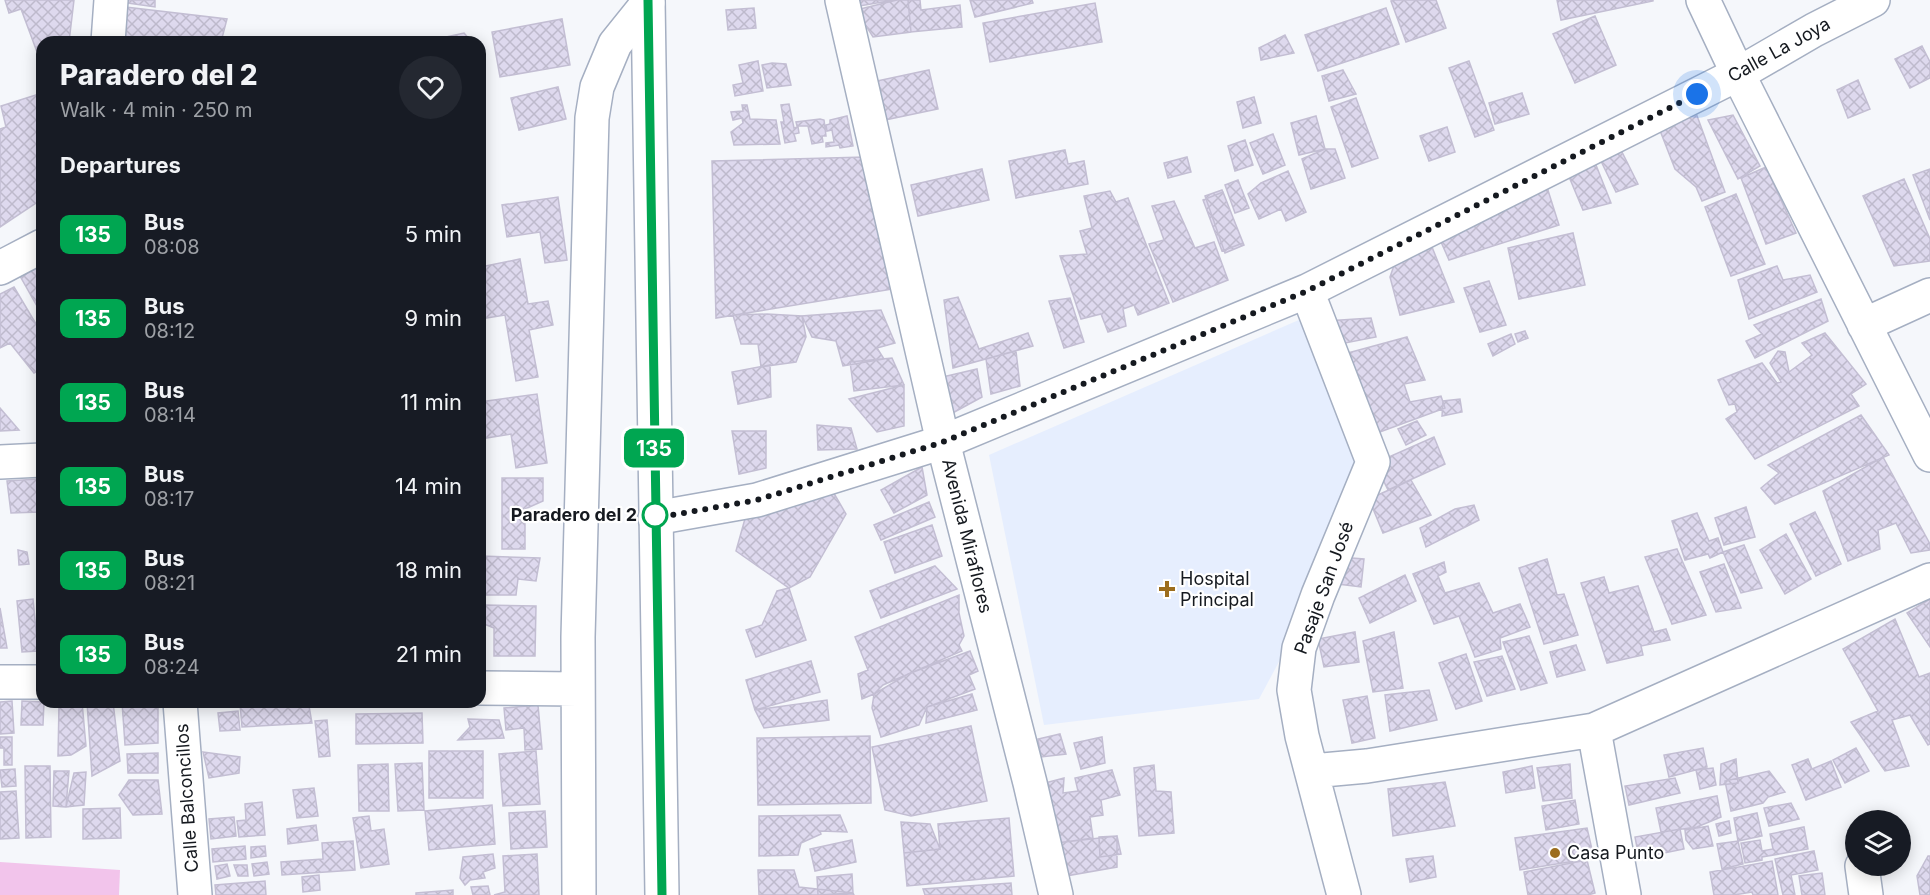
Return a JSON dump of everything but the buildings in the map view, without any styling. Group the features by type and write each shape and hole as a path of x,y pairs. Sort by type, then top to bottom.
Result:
{"main road":[{"path":"108,36 111,0"},
{"name":"Avenida Miraflores","path":"842,0 943,442 1030,783 1056,895"},
{"path":"1703,0 1930,455"},
{"name":"Calle La Joya","path":"655,518 757,500 943,442 1307,291 1738,74 1814,30 1873,0"},
{"path":"648,2 662,895"},
{"path":"579,895 577,689 592,118 597,87 615,44 648,2"},
{"path":"0,268 36,249"},
{"name":"Pasaje San José","path":"1307,291 1373,462 1318,595 1299,648 1294,690 1302,736 1344,895"},
{"path":"1864,325 1930,295"},
{"path":"0,462 36,460"},
{"path":"1312,771 1367,766 1594,730 1930,580"},
{"path":"0,682 36,682"},
{"path":"486,688 577,689"},
{"name":"Calle Balconcillos","path":"180,708 195,895"},
{"path":"1594,730 1624,895"},
{"path":"1863,876 1866,895"}],"shaded area":[{"name":"Hospital Principal","path":"1308,316 1377,479 1259,699 1044,725 989,455"},
{"path":"0,862 120,870 119,895 0,895"}],"bus line":[{"name":"135","path":"648,0 662,895"}],"place":[{"name":"Paradero del 2","path":"655,515"},
{"name":"Hospital Principal","path":"1167,589"},
{"name":"Casa Punto","path":"1555,853"}],"route":[{"path":"655,515 655,518 757,500 943,442 1307,291 1697,94"}]}
